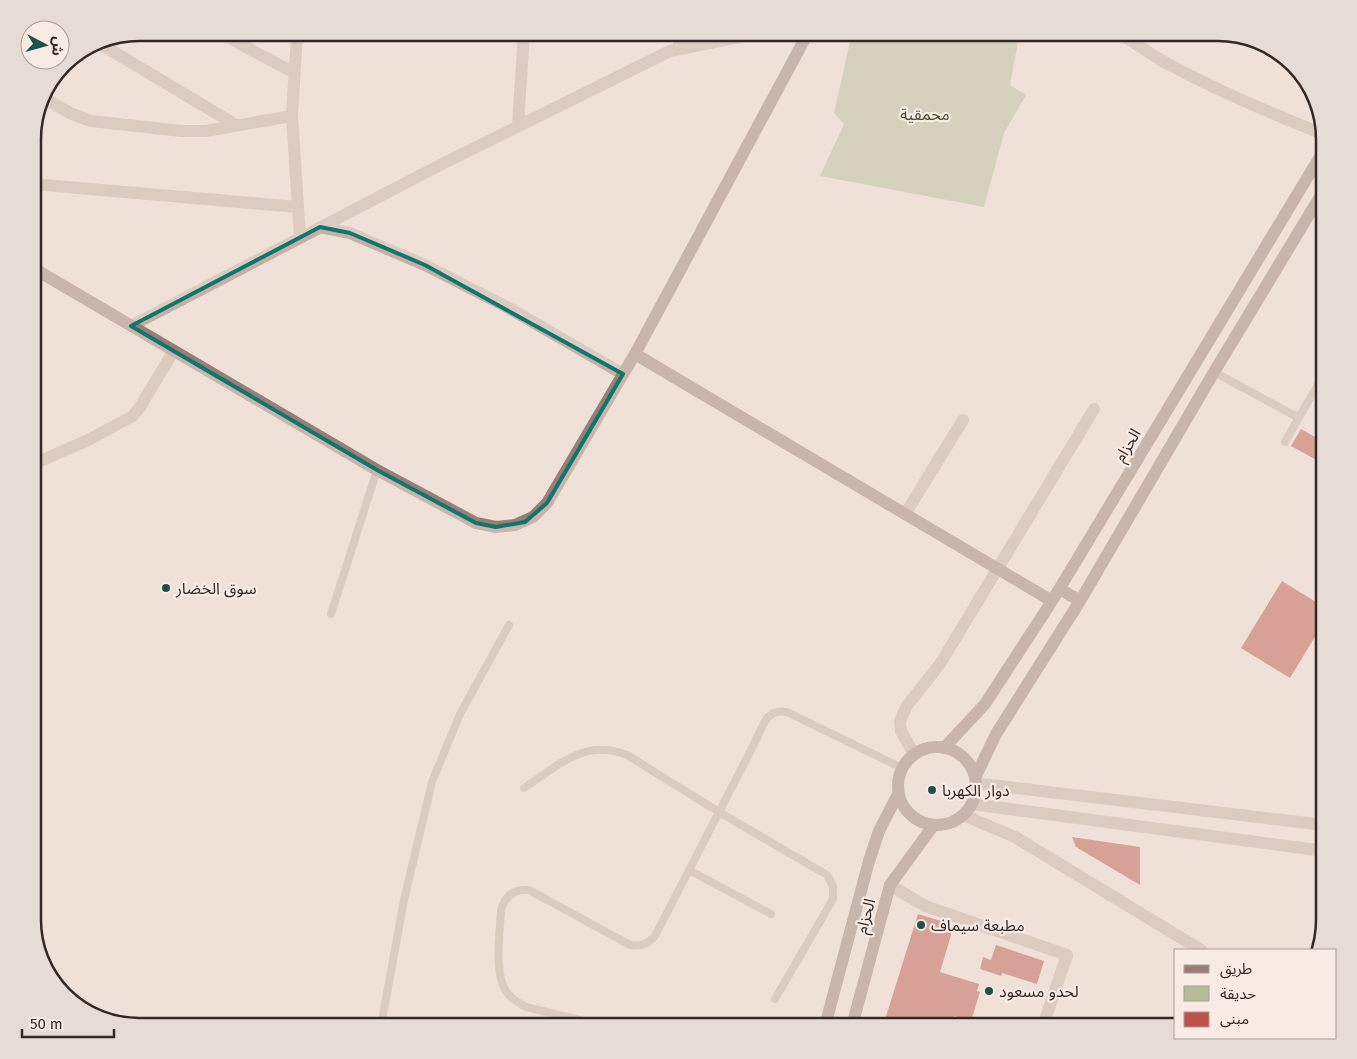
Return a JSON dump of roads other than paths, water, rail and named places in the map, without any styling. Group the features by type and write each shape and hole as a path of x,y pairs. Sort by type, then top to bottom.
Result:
{"main road":[{"path":"41,273 173,352 377,470 476,523 486,526 505,527 524,522 537,514 548,503 636,354 803,41"},
{"name":"الحزام","path":"944,748 985,704 1060,589 1316,163"},
{"path":"975,780 996,734 1080,601 1214,372 1316,203"},
{"path":"636,354 1052,601"},
{"path":"1060,589 1080,601"},
{"path":"934,748 944,748 955,752 971,767 975,780 975,794 972,804 963,815 949,824 933,826 910,816 902,806 898,794 899,776 902,768 914,754 934,748"},
{"path":"827,1018 869,862 879,831 898,794"},
{"name":"الحزام","path":"854,1018 890,885 933,826"}],"street":[{"path":"236,41 253,52 293,72"},
{"path":"295,41 292,116 300,237"},
{"path":"518,126 523,41"},
{"path":"679,41 679,49"},
{"path":"131,326 320,226 670,51 717,41"},
{"path":"1133,41 1166,63 1218,89 1315,131"},
{"path":"106,48 236,126"},
{"path":"49,101 72,114 91,121 180,131 206,131 292,116"},
{"path":"41,185 298,207"},
{"path":"320,226 350,232 425,265 507,307 623,374"},
{"path":"41,461 86,441 133,416 140,408 173,352"},
{"path":"914,754 901,731 900,722 906,707 940,664 1094,409"},
{"path":"905,514 963,420"},
{"path":"975,780 1316,824"},
{"path":"972,804 1316,850"},
{"path":"963,815 1015,837 1199,949"},
{"path":"890,885 925,906 1066,955 1046,1018"}],"lane":[{"path":"1214,372 1299,418"},
{"path":"1285,442 1316,388"},
{"path":"331,614 377,470"},
{"path":"382,1018 404,900 432,782 460,714 509,625"},
{"path":"572,1018 526,1007 515,1002 506,993 499,969 501,910 511,894 517,891 529,890 630,945 641,946 651,940 655,936 765,721 776,712 787,712 902,768"},
{"path":"524,788 573,756 589,750 606,748 628,755 719,812 826,875 833,886 833,899 775,999"},
{"path":"689,870 771,914"}],"place":[{"name":"سوق الخضار","path":"166,588"},
{"name":"دوار الكهربا","path":"932,790"},
{"name":"مطبعة سيماف","path":"921,925"},
{"name":"لحدو مسعود","path":"989,991"}],"park label":[{"name":"محمقية","path":"925,114"}]}
